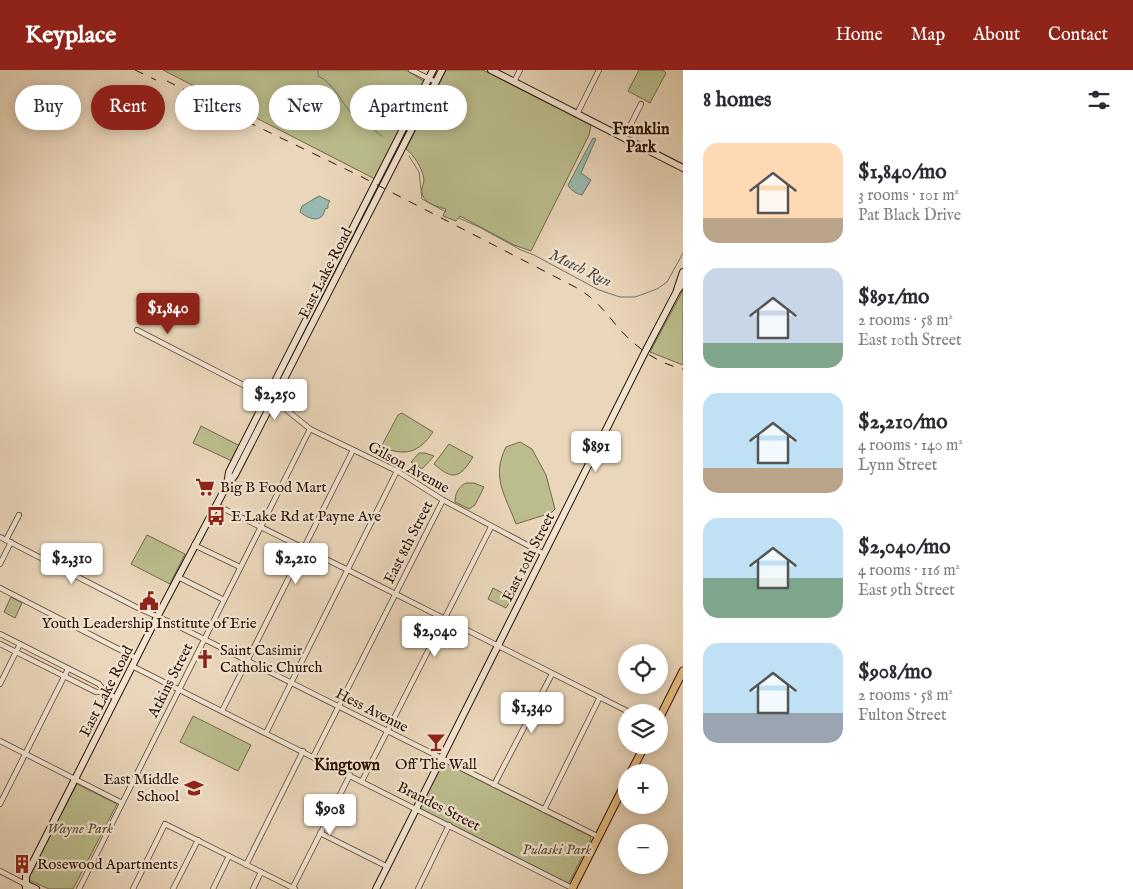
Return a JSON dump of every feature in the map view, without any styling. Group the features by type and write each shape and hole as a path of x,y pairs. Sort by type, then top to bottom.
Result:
{"main road":[{"name":"East Lake Road","path":"26,886 26,875 157,616 216,505 226,485 229,472 273,383 433,70"},
{"name":"East Lake Road","path":"226,485 235,475 442,70"},
{"path":"491,70 683,168"},
{"name":"East 10th Street","path":"376,889 440,758 677,291 683,272"},
{"name":"East 10th Street","path":"677,291 683,283"},
{"path":"252,390 261,390 273,383"},
{"path":"666,704 683,671"},
{"path":"572,889 618,798"},
{"path":"26,886 36,889"}],"street":[{"path":"411,70 436,82"},
{"path":"514,82 520,70"},
{"path":"577,114 599,70"},
{"path":"624,138 641,104"},
{"name":"Gilson Avenue","path":"137,330 273,401 285,408 310,429 398,471 443,500 544,554"},
{"name":"Atkins Street","path":"79,889 310,429"},
{"path":"222,711 353,450"},
{"path":"266,733 398,471"},
{"name":"East 8th Street","path":"313,757 443,500"},
{"path":"216,505 618,706"},
{"path":"0,564 19,515"},
{"path":"362,781 491,526"},
{"name":"Hess Avenue","path":"0,537 598,837"},
{"path":"194,545 240,567"},
{"path":"178,577 224,600"},
{"path":"0,588 136,658"},
{"path":"0,634 99,684 105,692 116,698"},
{"path":"0,644 96,692 105,692"},
{"path":"0,684 20,644"},
{"name":"Brandes Street","path":"132,666 416,808 572,889"},
{"path":"0,804 68,668"},
{"path":"494,786 552,674"},
{"path":"544,810 600,697"},
{"path":"0,741 122,803"},
{"path":"246,865 303,751"},
{"path":"133,889 165,824 293,889 350,775"},
{"path":"418,889 449,825"},
{"path":"320,833 386,866"},
{"path":"173,889 198,840"},
{"path":"213,889 229,856"},
{"path":"0,871 26,886"},
{"path":"253,889 261,872"}],"green space":[{"path":"163,70 406,70 424,81 422,85 350,85 350,130 400,130 375,179 280,130 340,130 340,85 269,85 269,124 259,119 259,85 192,85"},
{"path":"446,70 483,70 591,125 589,135 531,251 514,245 460,216 456,221 443,216 446,209 431,204 424,199 422,171 406,149 416,130 467,130 467,85 438,85"},
{"path":"639,70 663,70 666,73 650,103 628,91"},
{"path":"683,290 683,365 650,352"},
{"path":"402,413 433,432 422,445 410,451 397,452 381,447 398,415"},
{"path":"201,426 240,446 232,461 193,443"},
{"path":"520,442 532,449 546,475 555,509 551,513 516,524 501,486 500,468 506,447"},
{"path":"449,444 473,457 464,469 456,475 446,473 434,464"},
{"path":"419,453 434,456 422,469 411,462"},
{"path":"466,483 474,483 484,487 475,505 469,509 455,502 458,491"},
{"path":"147,535 185,554 170,584 131,564"},
{"path":"493,588 512,598 506,608 488,599"},
{"path":"11,597 22,603 15,618 4,612"},
{"path":"193,716 251,745 238,771 180,742"},
{"name":"Pulaski Park","path":"443,762 590,836 591,839 570,881 567,883 421,809 420,807"},
{"name":"Wayne Park","path":"77,784 117,804 73,889 49,889 27,879"}],"water":[{"path":"593,138 596,139 581,173 591,180 582,195 574,192 568,185"},
{"path":"319,196 330,201 328,208 325,209 322,216 313,219 300,212 302,206"}],"waterway":[{"name":"Motch Run","path":"318,70 318,76 333,88 352,114 382,136"},
{"name":"Motch Run","path":"409,156 419,172 422,199 446,212"},
{"name":"Motch Run","path":"459,218 599,290 620,297 635,297 657,289 667,282 683,253"}],"railway":[{"path":"135,70 156,80"},
{"path":"167,81 360,176 577,288 589,296 638,347 664,363 683,369"}],"place":[{"name":"Big B Food Mart","path":"205,487"},
{"name":"E Lake Rd at Payne Ave","path":"216,516"},
{"name":"Youth Leadership Institute of Erie","path":"149,601"},
{"name":"Saint Casimir Catholic Church","path":"205,659"},
{"name":"Off The Wall","path":"436,742"},
{"name":"East Middle School","path":"194,788"},
{"name":"Rosewood Apartments","path":"22,864"}],"district":[{"name":"Franklin Park","path":"641,137"},
{"name":"Kingtown","path":"347,764"}]}
